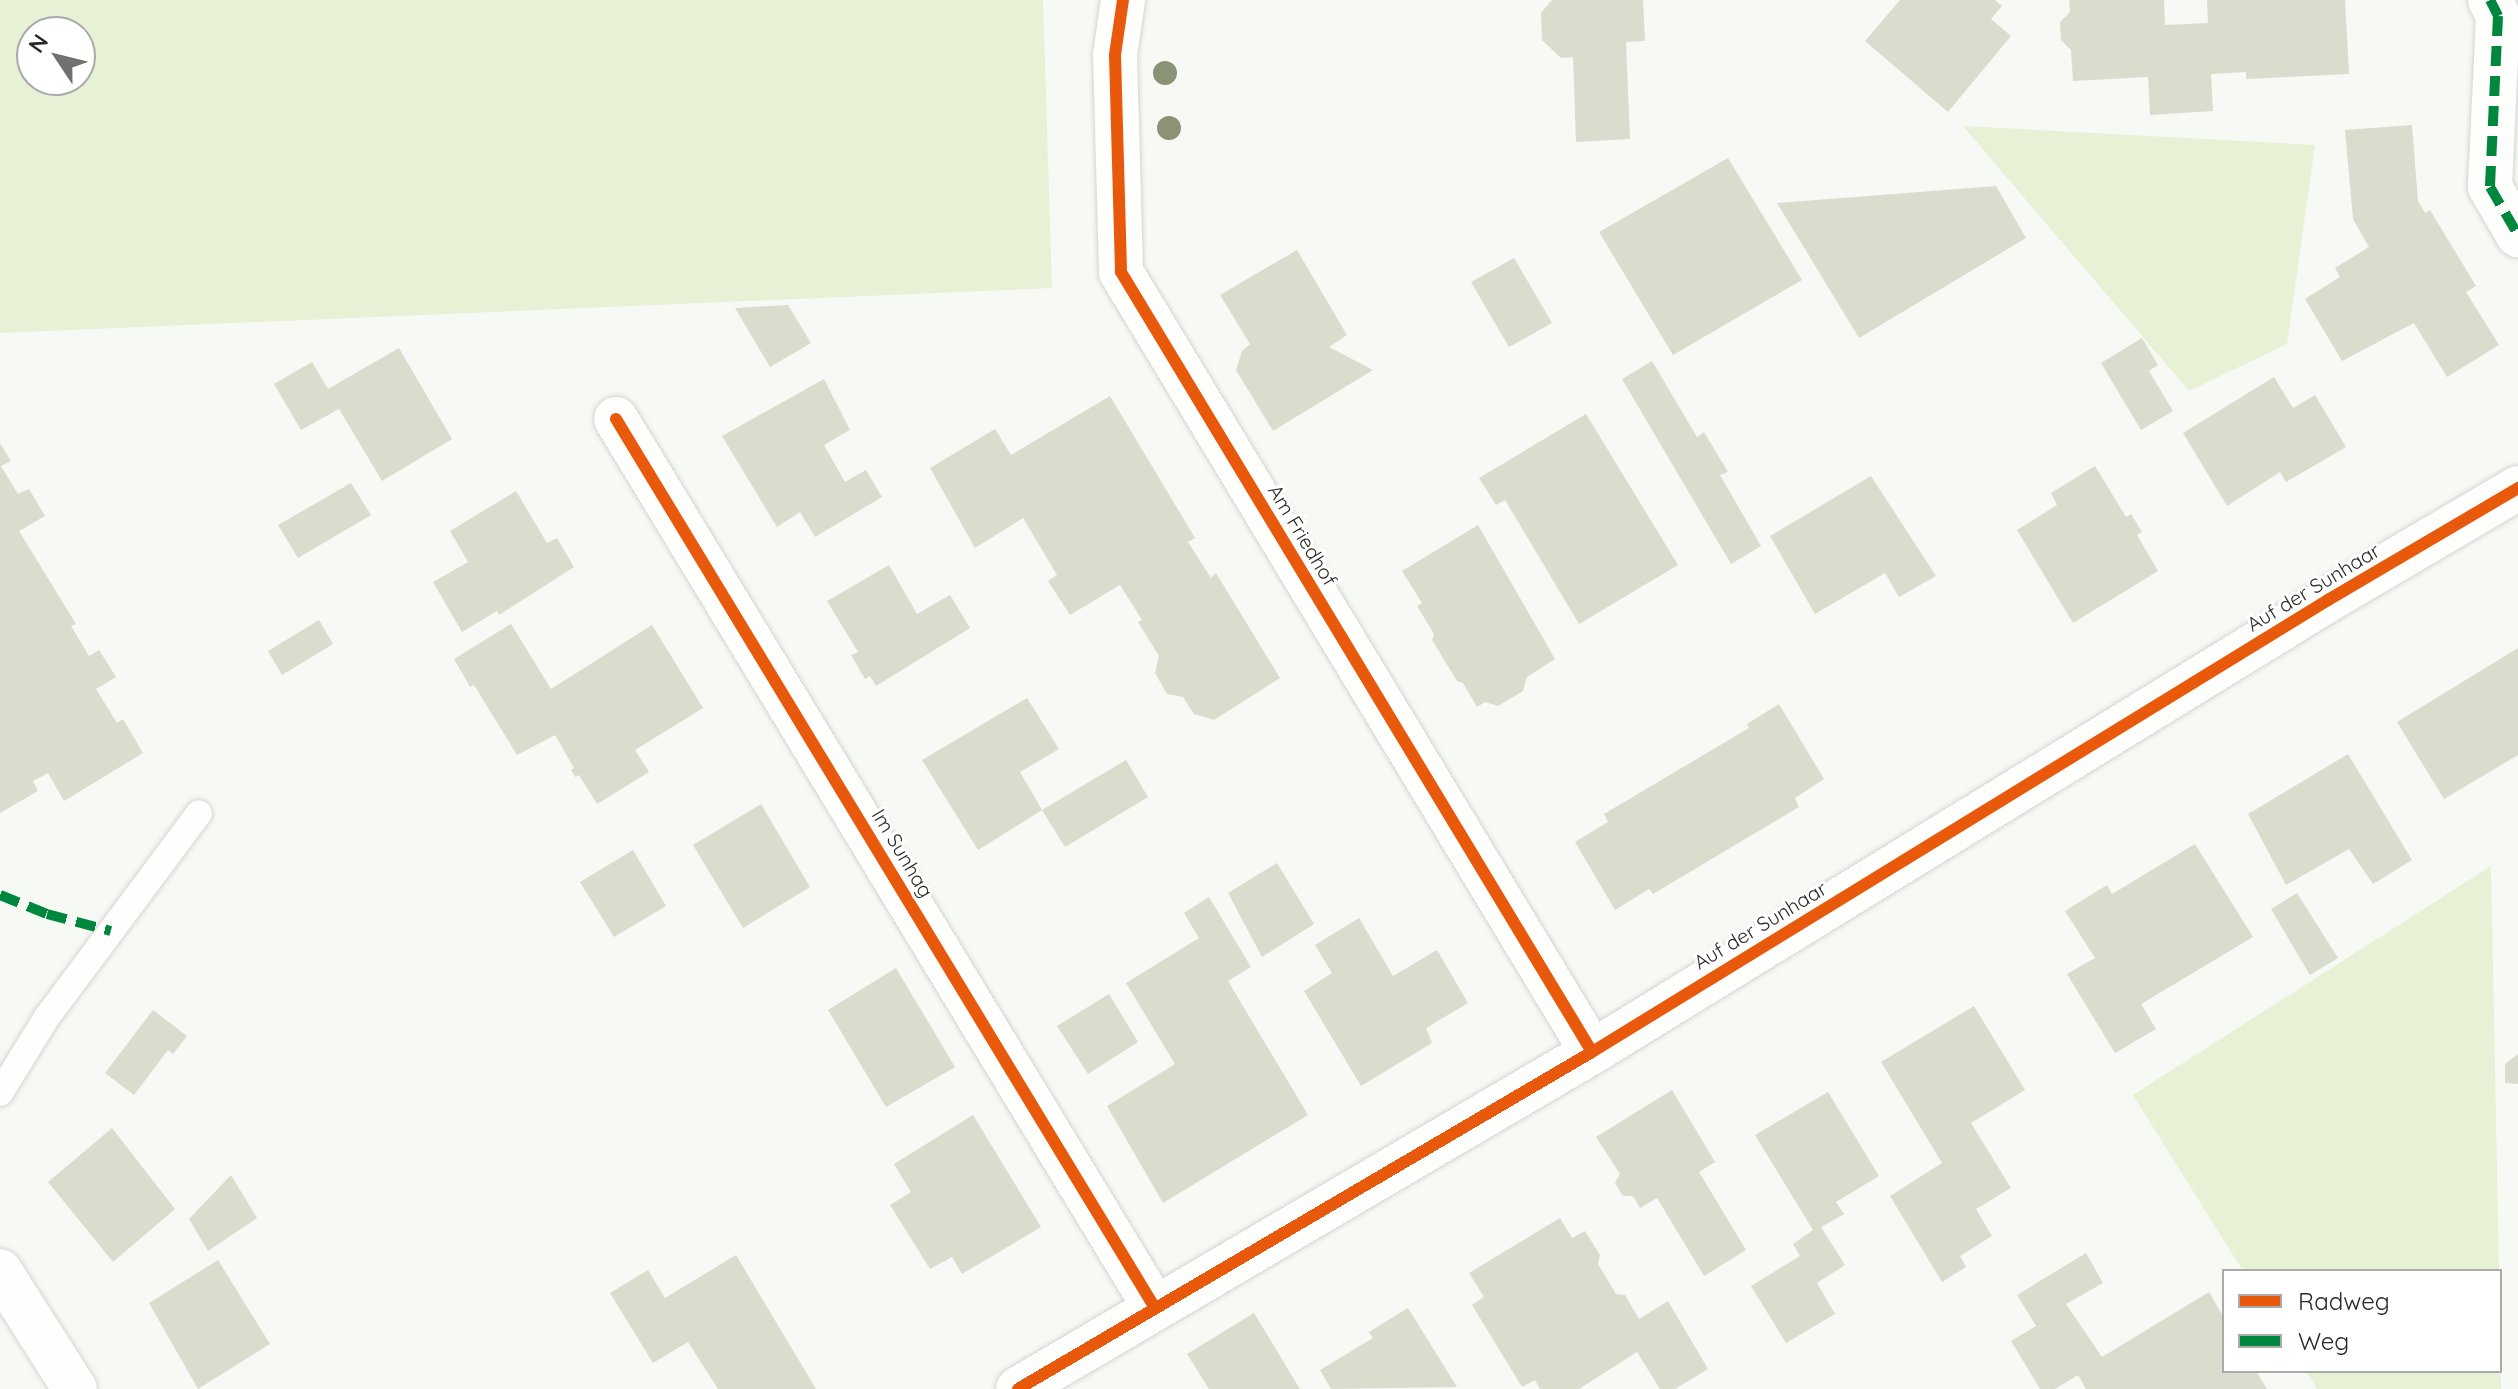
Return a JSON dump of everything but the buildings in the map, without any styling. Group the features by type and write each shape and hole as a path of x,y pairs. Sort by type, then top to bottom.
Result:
{"street":[{"name":"Am Friedhof","path":"1123,0 1115,55 1121,272 1592,1052"},
{"path":"2490,0 2498,16 2490,187 2518,235"},
{"name":"Im Sunhag","path":"616,419 1155,1308"},
{"name":"Auf der Sunhaar","path":"1018,1389 1075,1374 1155,1308 1592,1052 2328,600 2518,488"},
{"path":"0,1271 75,1389"}],"lane":[{"path":"0,1093 47,1017 199,813"}],"green space":[{"path":"0,0 1043,0 1052,288 0,333"},
{"path":"1963,126 2315,145 2287,344 2189,391"},
{"path":"2491,866 2499,1269 2242,1269 2133,1095"},
{"path":"2307,1373 2501,1373 2501,1389 2317,1389"}],"marked path":[{"path":"2490,0 2498,16 2490,187 2518,235"},
{"path":"0,895 47,914 111,931"}],"cycle path":[{"path":"1123,0 1115,55 1121,272 1592,1052"},
{"path":"616,419 1155,1308"},
{"path":"1018,1389 1592,1052 2328,600 2518,488"}]}
